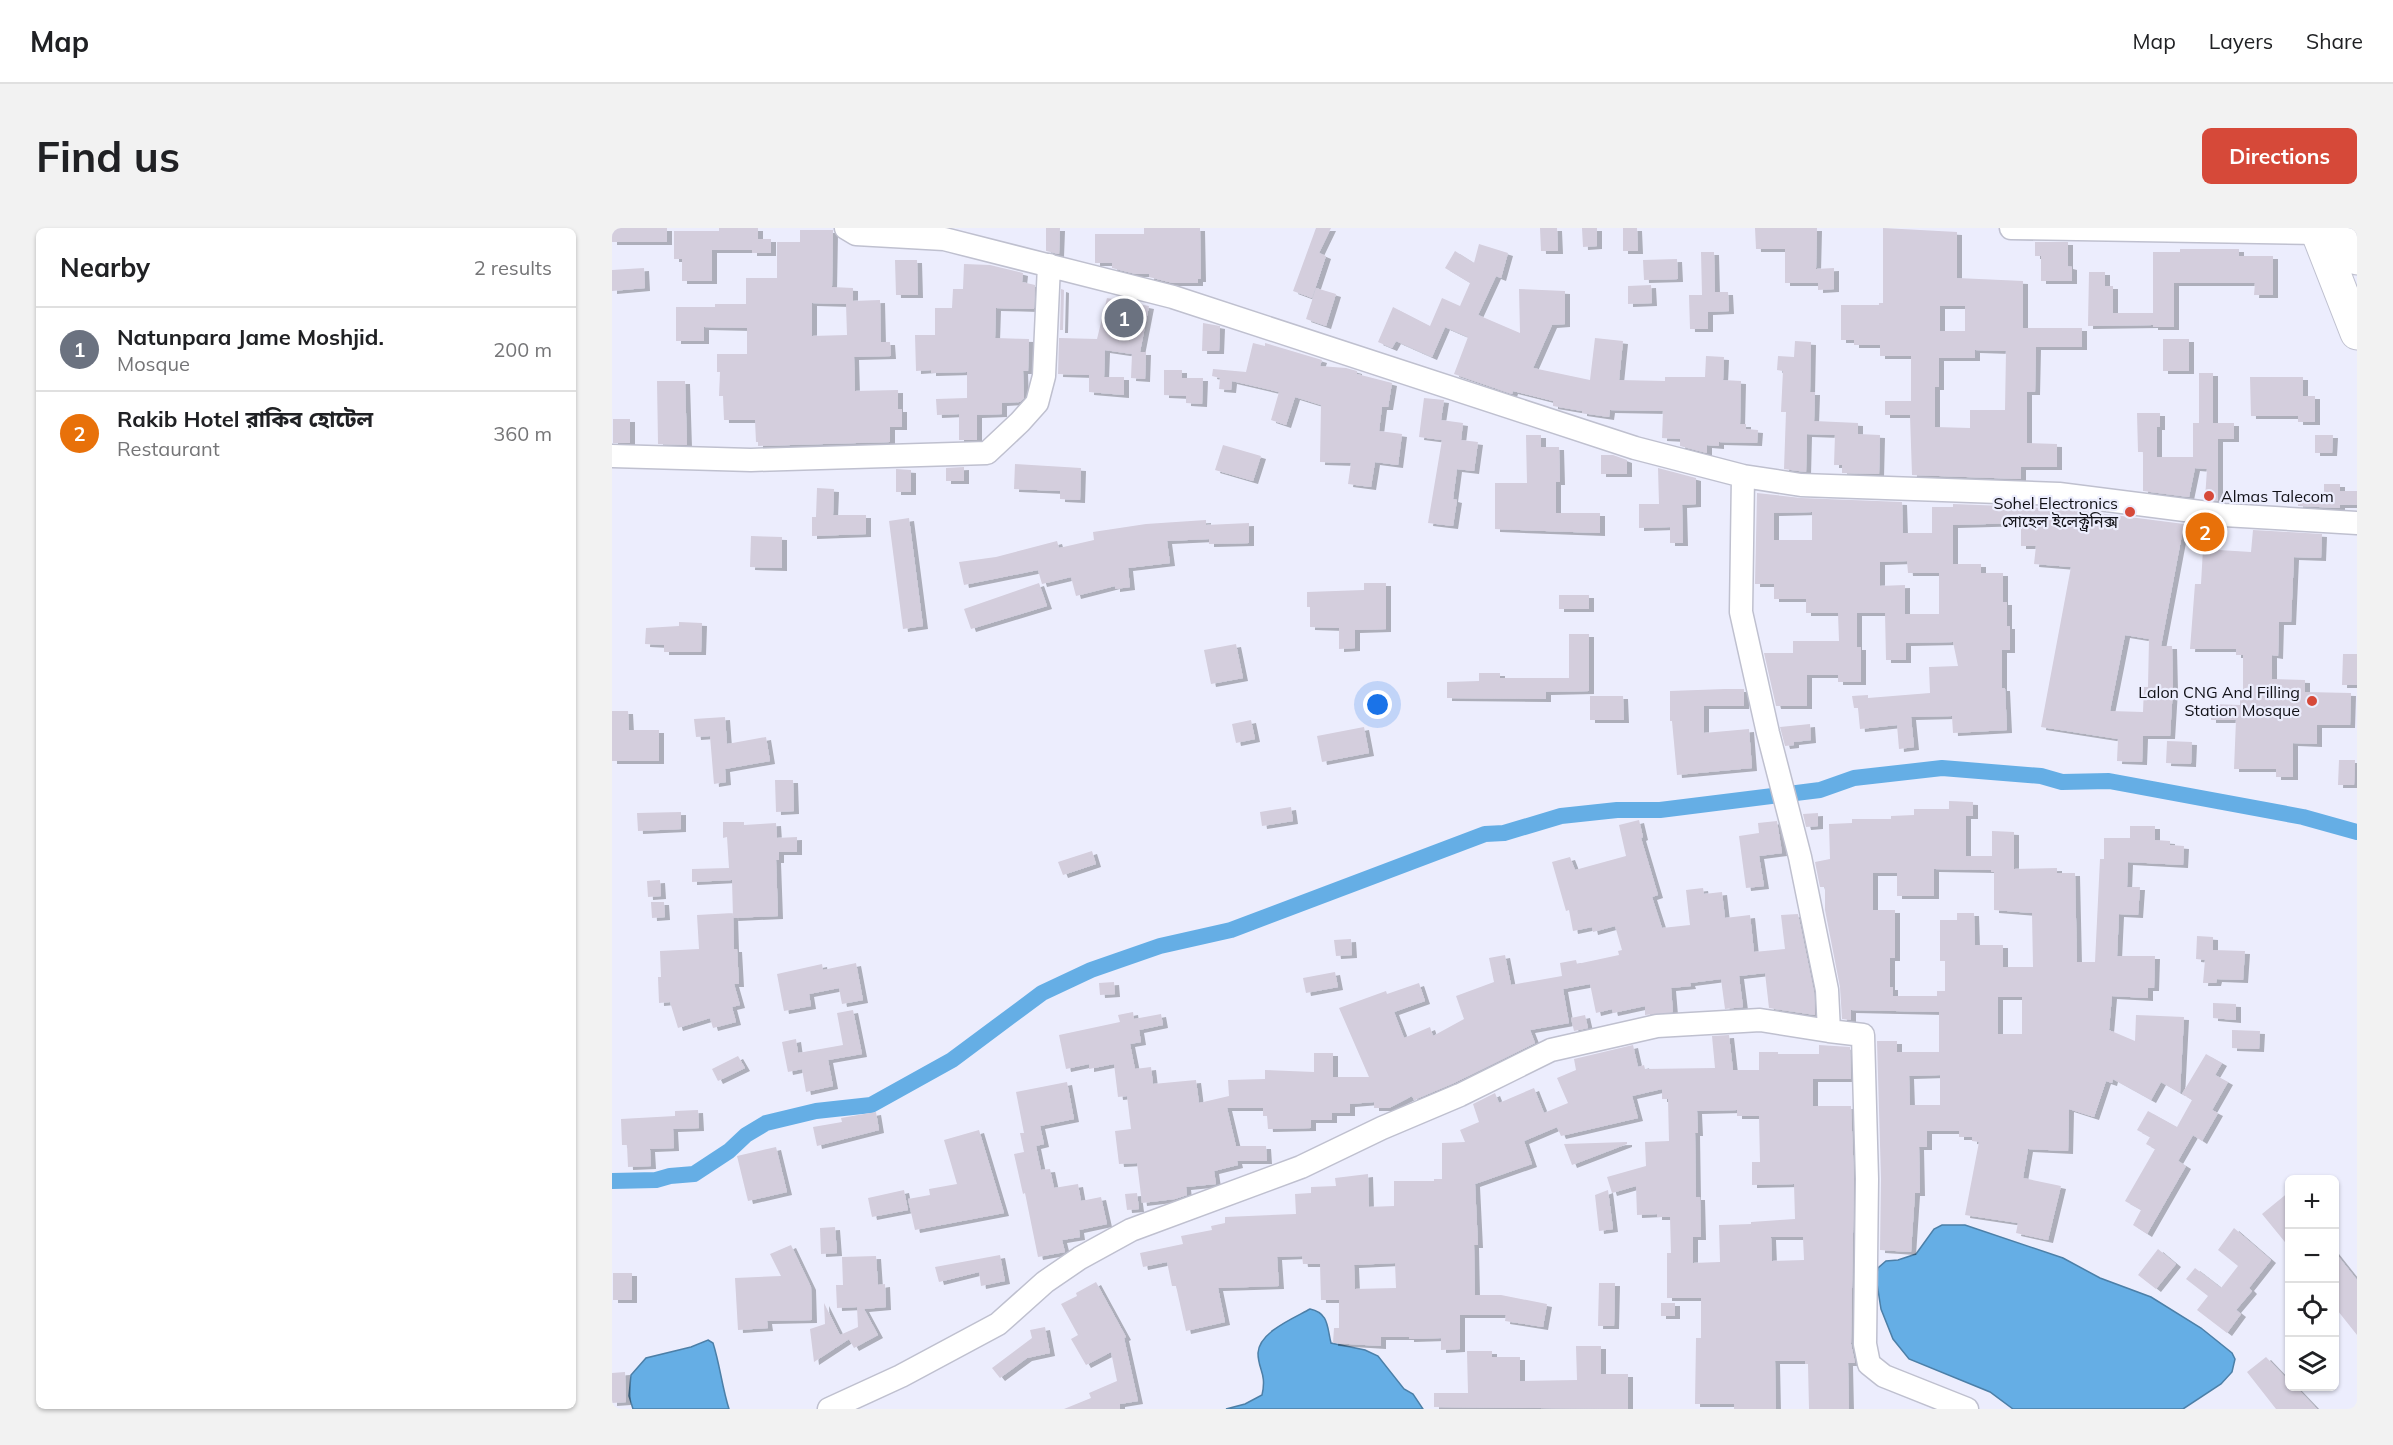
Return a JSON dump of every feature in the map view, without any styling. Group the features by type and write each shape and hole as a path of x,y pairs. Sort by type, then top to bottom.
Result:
{"highway":[{"path":"2326,230 2357,258"},
{"path":"2326,230 2357,333"}],"street":[{"path":"846,228 856,234 944,239 1173,297 1635,448 1743,476 1801,485 2059,494 2224,515 2357,523"},
{"path":"2011,228 2326,230"},
{"path":"612,456 751,460 987,453 1020,422 1036,403 1044,376 1049,265"},
{"path":"1743,476 1741,612 1768,733 1800,856 1827,990 1829,1031"},
{"path":"830,1409 921,1366 998,1324 1045,1282 1080,1258 1131,1230 1301,1167 1382,1128 1460,1095 1551,1050 1656,1026 1760,1020 1863,1035 1867,1179 1865,1344 1869,1364 1884,1376 1967,1409"}],"water":[{"path":"1942,1225 1965,1225 2063,1258 2100,1278 2151,1297 2201,1328 2232,1353 2235,1359 2232,1372 2221,1384 2183,1409 2013,1409 1990,1392 1909,1359 1893,1339 1881,1309 1876,1277 1878,1268 1886,1261 1916,1254 1934,1229"},
{"path":"1310,1309 1324,1317 1331,1343 1365,1350 1378,1356 1404,1389 1413,1394 1423,1409 1226,1409 1245,1404 1262,1395 1263,1377 1258,1359 1260,1345 1278,1326"},
{"path":"708,1340 713,1343 729,1409 633,1409 629,1396 631,1375 646,1358 691,1347"}],"building":[{"path":"612,228 667,228 667,242 612,242"},
{"path":"719,228 758,228 758,239 771,239 771,253 752,253 752,250 712,250 712,281 682,281 682,259 674,259 674,231 719,231"},
{"path":"1046,228 1060,228 1059,254 1046,251"},
{"path":"1144,228 1200,228 1201,279 1198,279 1198,283 1173,283 1149,277 1149,274 1136,274 1112,268 1112,263 1095,263 1095,234 1144,234"},
{"path":"1316,228 1331,228 1319,253 1326,256 1312,298 1293,291"},
{"path":"1540,228 1557,228 1558,251 1541,251"},
{"path":"1582,228 1597,228 1597,246 1583,247"},
{"path":"1623,228 1637,228 1638,251 1623,251"},
{"path":"1755,228 1817,228 1816,269 1834,268 1834,289 1818,290 1818,283 1785,283 1785,249 1756,249"},
{"path":"1883,228 1957,232 1957,278 2023,281 2023,328 2082,328 2082,347 2036,347 2035,392 2027,392 2027,443 2057,444 2057,467 2021,467 2021,479 1912,475 1910,415 1885,415 1885,401 1911,401 1911,356 1880,356 1880,345 1854,345 1854,340 1841,340 1841,305 1879,305 1883,303","holes":["1940,306 1965,306 1965,331 1940,331","1975,350 2006,351 2005,410 1970,410 1970,428 1935,427 1935,387 1939,387 1939,358 1975,358"]},
{"path":"800,230 833,230 832,287 853,288 853,301 880,300 881,342 890,342 891,356 854,357 855,391 898,390 898,409 902,409 902,427 890,427 890,442 758,446 755,420 724,420 723,396 719,396 720,372 717,372 717,354 747,354 747,328 704,327 704,341 676,341 676,307 746,304 746,278 777,278 777,242 800,242","holes":["812,303 846,304 847,335 812,336"]},
{"path":"2035,242 2068,242 2068,266 2072,267 2072,281 2041,281 2041,256 2035,256"},
{"path":"1479,244 1508,253 1501,278 1496,276 1478,315 1520,333 1519,289 1565,291 1565,324 1552,325 1533,368 1590,380 1595,338 1623,341 1619,380 1665,381 1665,377 1705,377 1706,356 1724,357 1723,380 1741,381 1740,424 1746,424 1746,429 1758,430 1757,443 1719,442 1719,446 1707,445 1707,453 1680,446 1680,439 1662,438 1663,411 1610,410 1609,417 1582,413 1582,411 1553,406 1553,401 1513,391 1512,394 1454,374 1468,337 1445,327 1432,357 1396,341 1392,348 1378,342 1393,307 1430,326 1442,298 1460,306 1470,283 1445,268 1455,251 1474,263"},
{"path":"2180,249 2239,249 2239,256 2273,256 2273,295 2254,295 2255,283 2174,283 2174,327 2088,326 2089,272 2105,272 2105,286 2113,286 2113,313 2153,313 2153,252 2180,252"},
{"path":"1701,252 1714,252 1715,292 1728,292 1729,311 1708,312 1708,329 1690,329 1689,295 1702,295"},
{"path":"1677,259 1678,279 1644,280 1643,260"},
{"path":"895,260 917,260 918,295 896,295"},
{"path":"964,264 990,265 1023,273 1022,282 1035,285 1034,309 996,308 995,338 1029,339 1028,371 1023,371 1024,398 1020,402 1002,403 1002,414 977,415 977,440 959,440 959,414 937,415 936,399 967,398 967,372 916,371 915,335 935,335 935,308 952,308 953,289 963,289"},
{"path":"644,268 645,288 612,291 612,270"},
{"path":"1651,285 1652,303 1628,304 1628,286"},
{"path":"1316,288 1336,294 1326,326 1306,319"},
{"path":"1061,289 1064,290 1063,330 1060,330"},
{"path":"1107,298 1149,306 1140,352 1146,352 1145,379 1131,378 1132,354 1105,350 1104,377 1124,377 1124,395 1089,392 1089,375 1058,374 1059,338 1097,339"},
{"path":"1203,323 1220,326 1219,351 1202,351"},
{"path":"2163,339 2189,339 2189,371 2163,371"},
{"path":"1795,341 1811,342 1810,392 1815,392 1814,421 1858,423 1858,434 1880,435 1879,474 1842,473 1842,465 1834,465 1835,435 1807,434 1806,472 1784,469 1786,412 1781,412 1783,371 1777,370 1778,356 1794,357"},
{"path":"1253,343 1265,346 1265,343 1322,360 1320,366 1346,368 1357,371 1357,374 1392,383 1388,407 1382,407 1379,431 1402,434 1398,465 1375,462 1371,487 1348,484 1351,463 1320,462 1321,405 1295,397 1286,425 1271,420 1279,392 1232,381 1231,390 1219,389 1220,378 1212,376 1213,369 1246,372"},
{"path":"1164,370 1182,370 1182,378 1203,378 1202,404 1186,403 1186,396 1164,395"},
{"path":"2199,373 2213,373 2213,423 2234,423 2234,439 2218,439 2218,501 2205,499 2207,469 2195,468 2189,497 2143,491 2143,452 2138,452 2137,413 2160,413 2160,427 2157,427 2157,457 2193,457 2193,423 2199,423"},
{"path":"2250,377 2303,377 2303,396 2315,396 2315,422 2298,422 2298,416 2251,416"},
{"path":"657,381 685,381 687,445 658,444"},
{"path":"1424,398 1444,400 1441,420 1463,423 1461,440 1478,442 1474,471 1457,469 1453,499 1457,500 1453,526 1428,523 1442,440 1419,437"},
{"path":"613,419 630,419 630,443 613,443"},
{"path":"1526,435 1541,435 1541,447 1559,447 1560,482 1556,482 1556,513 1600,513 1600,533 1495,529 1495,483 1527,483"},
{"path":"2315,435 2333,435 2332,453 2315,453"},
{"path":"1223,445 1261,456 1253,481 1215,470"},
{"path":"1601,455 1613,455 1627,460 1627,474 1601,474"},
{"path":"1015,464 1081,468 1080,500 1060,499 1060,491 1014,489"},
{"path":"964,467 964,481 946,481 946,468"},
{"path":"1658,468 1696,478 1696,504 1682,505 1683,543 1670,543 1670,527 1639,528 1639,504 1659,504"},
{"path":"896,469 911,470 911,492 896,492"},
{"path":"2324,484 2340,484 2340,491 2357,491 2357,505 2340,505 2340,508 2298,506 2298,499 2324,499"},
{"path":"817,488 834,489 833,515 866,515 866,534 812,536 812,517 816,517"},
{"path":"1757,493 1801,498 1902,502 1903,533 1932,533 1932,507 1953,507 1953,504 2067,511 2067,509 2184,524 2161,646 2172,646 2173,688 2170,736 2143,736 2142,762 2117,761 2118,739 2041,727 2071,567 2034,564 2036,546 2021,546 2021,523 1953,525 1953,564 1981,564 1981,573 2003,573 2003,602 2007,602 2007,626 2010,626 2010,650 2002,650 2002,688 2005,688 2007,730 1953,733 1952,716 1911,717 1914,747 1899,749 1897,725 1860,729 1858,708 1854,708 1852,696 1868,695 1868,698 1930,693 1929,667 1958,666 1953,642 1906,643 1906,660 1886,660 1885,613 1857,613 1857,647 1861,647 1861,682 1838,682 1838,675 1807,675 1807,706 1776,706 1764,653 1793,653 1793,641 1839,641 1838,613 1806,613 1806,599 1774,599 1774,584 1755,584","holes":["1812,512 1812,540 1774,540 1774,513","1907,561 1908,573 1939,573 1939,614 1905,614 1905,585 1880,586 1880,562","2125,635 2149,639 2148,687 2144,687 2143,712 2110,711"]},
{"path":"909,518 923,626 903,629 889,521"},
{"path":"1206,520 1206,525 1249,523 1249,543 1209,544 1209,539 1167,541 1170,563 1128,568 1130,587 1115,589 1115,586 1076,596 1071,577 1042,584 1038,570 964,585 959,562 996,557 1057,541 1059,548 1094,540 1093,532 1146,524"},
{"path":"2253,530 2322,534 2321,558 2294,557 2291,622 2279,622 2278,656 2272,655 2272,679 2305,680 2305,692 2351,693 2350,725 2317,725 2317,744 2293,743 2293,777 2276,777 2276,769 2234,769 2236,720 2211,720 2211,704 2240,705 2240,693 2243,693 2243,655 2236,655 2236,649 2190,649 2195,584 2201,584 2203,549 2251,552"},
{"path":"751,536 782,537 782,568 750,567"},
{"path":"1039,583 1047,606 971,629 964,609"},
{"path":"1364,583 1386,583 1386,629 1355,630 1355,648 1339,649 1339,628 1310,627 1307,592 1364,590"},
{"path":"1559,595 1589,595 1589,609 1559,609"},
{"path":"679,622 702,623 701,652 664,652 664,645 645,644 646,628 679,626"},
{"path":"1569,634 1589,634 1589,691 1546,692 1546,699 1447,698 1447,682 1479,681 1479,673 1500,673 1500,678 1569,678"},
{"path":"1236,644 1243,678 1211,684 1204,650"},
{"path":"2343,654 2357,654 2357,685 2342,685"},
{"path":"1744,689 1744,706 1704,706 1704,733 1749,729 1752,768 1677,775 1672,721 1670,721 1670,691"},
{"path":"1590,696 1623,696 1624,720 1590,720"},
{"path":"612,711 628,711 629,730 659,730 659,761 612,761"},
{"path":"725,717 727,744 766,737 770,761 725,769 726,782 714,784 710,736 696,737 694,719"},
{"path":"1251,720 1255,739 1236,743 1232,724"},
{"path":"1810,724 1811,740 1794,742 1794,745 1785,746 1780,727"},
{"path":"1364,727 1369,753 1322,762 1317,736"},
{"path":"2167,741 2192,742 2191,764 2166,763"},
{"path":"2339,760 2355,760 2354,785 2338,785"},
{"path":"775,780 793,780 794,811 776,812"},
{"path":"1949,801 1973,802 1973,816 1966,816 1966,856 1992,856 1992,831 2014,832 2014,869 2057,868 2057,873 2075,873 2077,962 2095,962 2100,859 2104,859 2104,838 2130,838 2130,826 2155,826 2155,840 2170,841 2170,845 2184,846 2183,865 2128,862 2127,887 2140,887 2138,915 2119,914 2117,956 2155,956 2154,988 2148,988 2148,998 2112,996 2109,1030 2135,1041 2136,1015 2184,1017 2180,1093 2161,1082 2151,1100 2113,1079 2112,1083 2106,1081 2094,1117 2069,1109 2068,1151 2028,1149 2023,1178 2061,1186 2048,1240 2016,1233 2018,1223 1965,1215 1979,1142 1972,1141 1972,1137 1959,1137 1959,1131 1927,1131 1927,1147 1919,1147 1920,1193 1915,1193 1911,1252 1880,1250 1881,1179 1877,1041 1897,1041 1897,1052 1939,1052 1939,1012 1851,1010 1851,1020 1842,1019 1840,987 1825,910 1825,887 1820,887 1815,862 1830,859 1829,824 1852,823 1852,819 1891,819 1891,816 1914,815 1914,809 1949,809","holes":["1934,869 1991,870 1994,872 1994,910 2032,913 2033,967 2003,967 2003,945 1975,945 1974,913 1957,913 1957,920 1940,920 1940,961 1945,961 1945,991 1937,991 1937,996 1893,996 1893,987 1890,987 1890,958 1895,958 1895,910 1873,910 1873,873 1897,873 1897,896 1934,896","1998,997 2022,997 2022,1034 1998,1034","1940,1075 1940,1105 1910,1105 1909,1076"]},
{"path":"1291,807 1293,821 1262,826 1260,812"},
{"path":"681,812 681,829 638,831 637,813"},
{"path":"1818,813 1818,826 1806,827 1803,814"},
{"path":"1639,820 1643,837 1641,838 1658,895 1652,897 1662,928 1690,925 1686,890 1703,888 1704,894 1722,892 1725,918 1750,915 1754,952 1785,949 1781,915 1798,914 1814,992 1815,1015 1769,1008 1765,973 1739,976 1743,1007 1725,1009 1721,979 1671,988 1673,1012 1645,1015 1645,1006 1613,1013 1612,1009 1596,1013 1590,984 1563,989 1569,1023 1530,1030 1535,1043 1414,1100 1412,1096 1389,1108 1374,1108 1374,1102 1350,1104 1350,1113 1332,1113 1332,1120 1311,1120 1311,1128 1268,1129 1267,1116 1263,1116 1263,1108 1227,1108 1236,1146 1266,1146 1267,1161 1237,1161 1238,1165 1214,1171 1216,1184 1186,1187 1187,1195 1175,1199 1142,1203 1137,1163 1119,1164 1115,1131 1131,1129 1127,1096 1118,1097 1114,1064 1089,1069 1089,1064 1066,1069 1059,1035 1120,1022 1118,1015 1133,1012 1134,1019 1161,1014 1163,1025 1139,1030 1141,1042 1130,1044 1135,1069 1151,1067 1153,1084 1196,1080 1199,1103 1229,1096 1228,1080 1265,1079 1265,1070 1314,1072 1314,1053 1333,1053 1333,1077 1369,1077 1339,1008 1386,991 1387,994 1419,983 1425,1001 1394,1012 1404,1038 1430,1027 1433,1036 1464,1019 1456,996 1494,982 1489,958 1505,955 1511,985 1562,976 1560,963 1576,960 1577,964 1619,955 1618,951 1622,950 1615,926 1593,932 1592,927 1573,931 1569,910 1566,911 1552,862 1570,857 1575,870 1626,856 1619,825"},
{"path":"1777,821 1782,853 1759,856 1764,886 1746,888 1739,836 1759,833 1758,823"},
{"path":"723,822 744,822 744,825 776,823 777,838 797,837 797,852 779,852 779,860 776,860 778,916 733,918 732,880 692,882 692,869 729,868 727,837 723,838"},
{"path":"1092,851 1096,864 1063,875 1058,862"},
{"path":"660,880 661,896 648,897 647,881"},
{"path":"651,902 664,902 665,917 652,918"},
{"path":"733,913 734,949 737,949 739,984 734,984 740,1005 732,1007 736,1022 713,1028 710,1018 678,1028 670,1002 659,1003 660,951 699,949 697,915"},
{"path":"2197,936 2213,937 2213,950 2245,951 2243,980 2217,979 2216,983 2203,983 2205,960 2196,959"},
{"path":"1351,939 1352,955 1336,956 1334,940"},
{"path":"856,963 863,1000 842,1004 839,988 809,994 811,1006 784,1011 777,974 822,964 823,970"},
{"path":"1335,972 1338,987 1306,993 1303,978"},
{"path":"1114,982 1115,994 1100,995 1099,983"},
{"path":"2213,1003 2236,1004 2236,1020 2213,1018"},
{"path":"853,1010 862,1054 828,1060 833,1086 806,1092 802,1069 788,1072 782,1042 796,1039 798,1053 843,1045 837,1013"},
{"path":"1585,1015 1588,1028 1574,1031 1571,1018"},
{"path":"2232,1030 2260,1031 2259,1049 2232,1048"},
{"path":"1729,1035 1733,1070 1759,1070 1759,1052 1819,1054 1819,1045 1850,1047 1851,1079 1813,1079 1813,1106 1851,1106 1854,1179 1851,1344 1855,1363 1848,1363 1849,1409 1809,1409 1808,1364 1805,1364 1805,1361 1775,1361 1776,1409 1734,1409 1734,1404 1695,1404 1696,1338 1701,1338 1701,1298 1667,1298 1667,1253 1671,1253 1670,1217 1657,1217 1657,1214 1637,1215 1636,1186 1612,1193 1607,1177 1646,1166 1645,1142 1669,1141 1668,1099 1662,1099 1662,1089 1632,1096 1638,1118 1561,1136 1557,1127 1524,1141 1532,1164 1475,1184 1478,1245 1474,1245 1475,1295 1501,1295 1547,1304 1543,1327 1505,1321 1506,1315 1460,1315 1460,1349 1441,1350 1441,1338 1381,1337 1381,1346 1333,1343 1334,1328 1339,1328 1339,1300 1321,1300 1320,1264 1303,1264 1302,1256 1277,1257 1279,1286 1218,1288 1225,1322 1186,1331 1176,1286 1172,1286 1167,1262 1143,1267 1140,1253 1183,1244 1181,1236 1212,1230 1211,1226 1225,1223 1225,1217 1296,1214 1295,1194 1311,1193 1311,1187 1336,1186 1335,1178 1368,1174 1369,1207 1394,1206 1394,1181 1442,1179 1442,1143 1465,1142 1460,1130 1479,1122 1473,1104 1495,1093 1499,1103 1534,1088 1544,1113 1568,1103 1557,1078 1576,1070 1574,1059 1633,1045 1638,1067 1644,1065 1645,1069 1715,1068 1712,1036","holes":["1737,1110 1737,1116 1759,1116 1760,1162 1752,1162 1752,1185 1794,1184 1795,1219 1719,1225 1720,1262 1693,1263 1693,1237 1701,1237 1700,1197 1696,1197 1697,1111","1771,1237 1803,1237 1804,1260 1772,1261","1395,1263 1396,1288 1355,1289 1354,1265"]},
{"path":"2206,1054 2222,1063 2215,1075 2228,1082 2212,1110 2218,1113 2202,1141 2193,1135 2178,1161 2186,1166 2147,1234 2133,1225 2141,1210 2125,1201 2155,1149 2146,1144 2150,1137 2137,1130 2148,1111 2177,1127 2192,1100 2182,1094"},
{"path":"738,1056 745,1068 718,1081 712,1069"},
{"path":"1067,1082 1074,1119 1040,1126 1044,1144 1036,1146 1041,1170 1050,1169 1054,1188 1078,1184 1081,1201 1101,1197 1107,1224 1079,1230 1080,1237 1062,1240 1065,1252 1038,1257 1025,1193 1023,1194 1014,1154 1024,1152 1020,1133 1024,1133 1016,1092"},
{"path":"698,1110 699,1128 673,1129 674,1148 650,1149 651,1166 628,1167 627,1145 622,1145 621,1119 675,1116 675,1111"},
{"path":"876,1112 879,1130 817,1146 813,1127 842,1122 841,1118"},
{"path":"979,1130 1004,1213 915,1230 908,1199 930,1195 929,1189 957,1184 944,1140"},
{"path":"1627,1142 1627,1144 1572,1165 1564,1144"},
{"path":"776,1147 787,1192 748,1201 737,1156"},
{"path":"904,1190 908,1210 872,1217 868,1198"},
{"path":"1608,1190 1613,1229 1599,1231 1595,1195"},
{"path":"1137,1193 1139,1209 1127,1210 1125,1194"},
{"path":"2285,1195 2285,1242 2262,1214"},
{"path":"835,1227 837,1253 821,1254 820,1228"},
{"path":"2234,1228 2271,1260 2249,1288 2252,1291 2236,1310 2241,1314 2227,1333 2197,1310 2208,1296 2186,1279 2195,1268 2221,1288 2238,1266 2218,1250"},
{"path":"791,1245 811,1287 812,1320 767,1321 768,1328 738,1330 735,1278 781,1276 770,1254"},
{"path":"2158,1249 2176,1264 2156,1289 2138,1275"},
{"path":"1000,1255 1005,1281 981,1286 979,1272 939,1282 935,1267"},
{"path":"876,1256 878,1285 885,1284 886,1307 864,1309 878,1335 854,1348 849,1339 814,1362 810,1329 825,1324 824,1303 840,1335 858,1327 857,1307 837,1308 836,1285 843,1285 842,1257"},
{"path":"2339,1257 2357,1280 2357,1335 2339,1312"},
{"path":"613,1273 632,1273 632,1300 613,1300"},
{"path":"1096,1282 1126,1337 1124,1338 1138,1401 1120,1404 1120,1409 1064,1409 1091,1398 1089,1393 1117,1381 1111,1352 1086,1365 1071,1339 1078,1335 1061,1304"},
{"path":"1599,1283 1615,1283 1614,1326 1598,1326"},
{"path":"1661,1303 1675,1303 1675,1316 1661,1316"},
{"path":"1045,1327 1050,1353 1027,1358 1000,1378 992,1368 1032,1338 1030,1330"},
{"path":"1576,1346 1601,1346 1601,1374 1628,1374 1628,1409 1434,1407 1434,1393 1468,1393 1467,1351 1492,1351 1492,1357 1520,1357 1520,1381 1577,1380"},
{"path":"2266,1357 2285,1377 2285,1391 2300,1391 2317,1409 2276,1409 2247,1372"},
{"path":"625,1372 626,1402 612,1403 612,1373"}],"waterway":[{"path":"612,1181 656,1180 694,1174 766,1123 816,1111 871,1105 952,1060 1042,993 1091,970 1160,946 1231,930 1485,834 1504,833 1561,816 1617,810 1660,810 1820,790 1854,778 1942,768 2041,776 2062,782 2109,781 2303,817 2357,832"}],"place":[{"name":"Natunpara Jame Moshjid.","path":"1124,318"},
{"name":"Almas Talecom","path":"2209,496"},
{"name":"Sohel Electronics সোহেল ইলেক্ট্রনিক্স","path":"2130,512"},
{"name":"Rakib Hotel রাকিব হোটেল","path":"2205,532"},
{"name":"Lalon CNG And Filling Station Mosque","path":"2312,701"}]}
